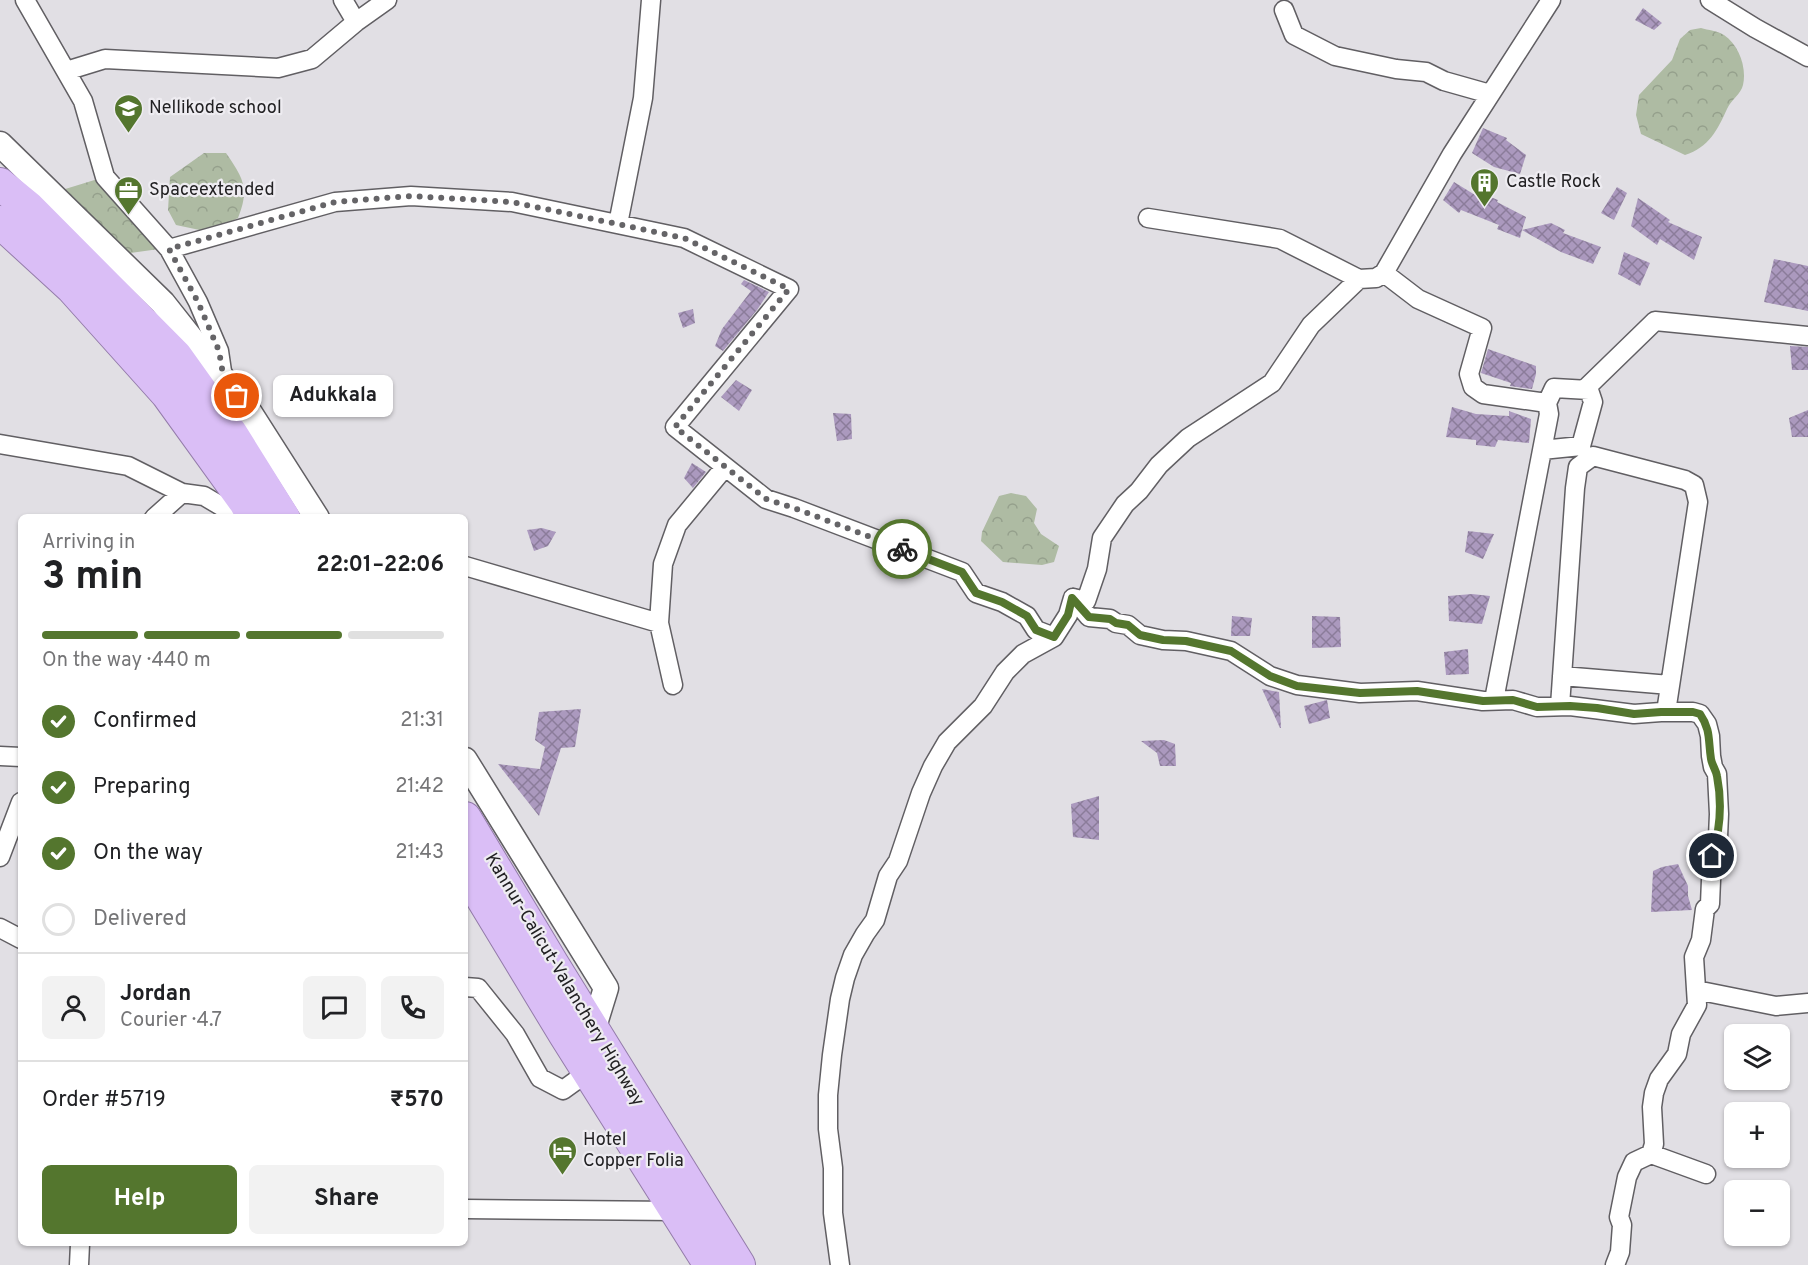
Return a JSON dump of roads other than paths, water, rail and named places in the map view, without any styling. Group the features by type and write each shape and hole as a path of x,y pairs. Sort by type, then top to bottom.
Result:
{"highway":[{"path":"0,184 28,207 176,356 231,433 282,514"},
{"path":"0,222 72,288 166,394 252,514"},
{"name":"Kannur-Calicut-Valanchery Highway","path":"468,823 739,1265"},
{"name":"Kannur-Calicut-Valanchery Highway","path":"468,875 588,1072 710,1265"}],"street":[{"path":"25,0 83,101 105,177 169,249 198,302 219,351 224,380"},
{"path":"343,0 356,22"},
{"path":"66,71 105,60 278,68 312,59 356,22 387,0"},
{"path":"618,224 643,98 651,0"},
{"path":"1148,218 1280,239 1359,279 1376,278 1384,273 1426,198 1551,0"},
{"path":"1710,0 1808,57"},
{"path":"1284,10 1294,35 1335,56 1396,69 1426,72 1444,81 1490,94"},
{"path":"0,144 163,303 250,413 313,514"},
{"path":"169,249 335,202 411,196 512,202 684,238 789,289 675,427 766,499 962,572 976,593 1002,602 1027,616 1036,630 1054,637"},
{"path":"1384,273 1418,299 1482,328 1469,374 1473,387 1484,394 1547,403"},
{"path":"1072,598 1086,601 1097,569 1102,538 1125,504 1139,491 1159,465 1188,438 1272,383 1311,325 1359,279"},
{"path":"1584,390 1655,321 1808,336"},
{"path":"1494,700 1542,450 1549,414 1547,403 1554,388 1589,390 1593,402 1581,446 1542,450"},
{"path":"0,444 128,466 182,493 204,496 232,514"},
{"path":"1560,706 1575,488 1578,467 1593,456 1685,480 1694,485 1698,502 1665,712"},
{"path":"673,686 659,623 663,564 677,525 725,467"},
{"path":"158,514 182,493"},
{"path":"468,567 659,623"},
{"path":"840,1265 833,1213 833,1168 828,1129 828,1095 840,999 845,978 853,956 875,920 888,876 898,861 921,793 942,750 963,724 983,706 1005,672 1023,654 1054,637 1068,615 1072,598"},
{"path":"1072,598 1089,617 1110,619 1116,623 1128,625 1140,635 1163,640 1186,641 1231,651 1270,676 1297,686 1360,693 1417,691 1483,701 1513,700 1537,707 1597,708 1634,714 1665,712 1700,714 1707,724 1713,767 1717,774 1718,837 1712,856 1710,904 1705,909 1701,940 1694,957 1697,1005 1682,1034 1677,1054 1659,1079 1654,1093 1652,1107 1654,1144 1651,1154"},
{"path":"1562,676 1670,685"},
{"path":"0,756 18,757"},
{"path":"468,765 606,988 593,1030"},
{"path":"0,857 18,809"},
{"path":"0,928 18,937"},
{"path":"468,987 478,988 515,1034 540,1078 563,1090 588,1072"},
{"path":"1696,990 1776,1006 1808,1003"},
{"path":"1615,1265 1620,1251 1622,1225 1619,1217 1627,1177 1634,1162 1651,1154 1706,1174"},
{"path":"468,1209 676,1211"},
{"path":"79,1265 80,1246"}],"place":[{"name":"Nellikode school","path":"128,134"},
{"name":"Castle Rock","path":"1485,208"},
{"name":"Spaceextended","path":"128,216"},
{"name":"Adukkala","path":"237,396"},
{"name":"Hotel Copper Folia","path":"562,1176"}]}
